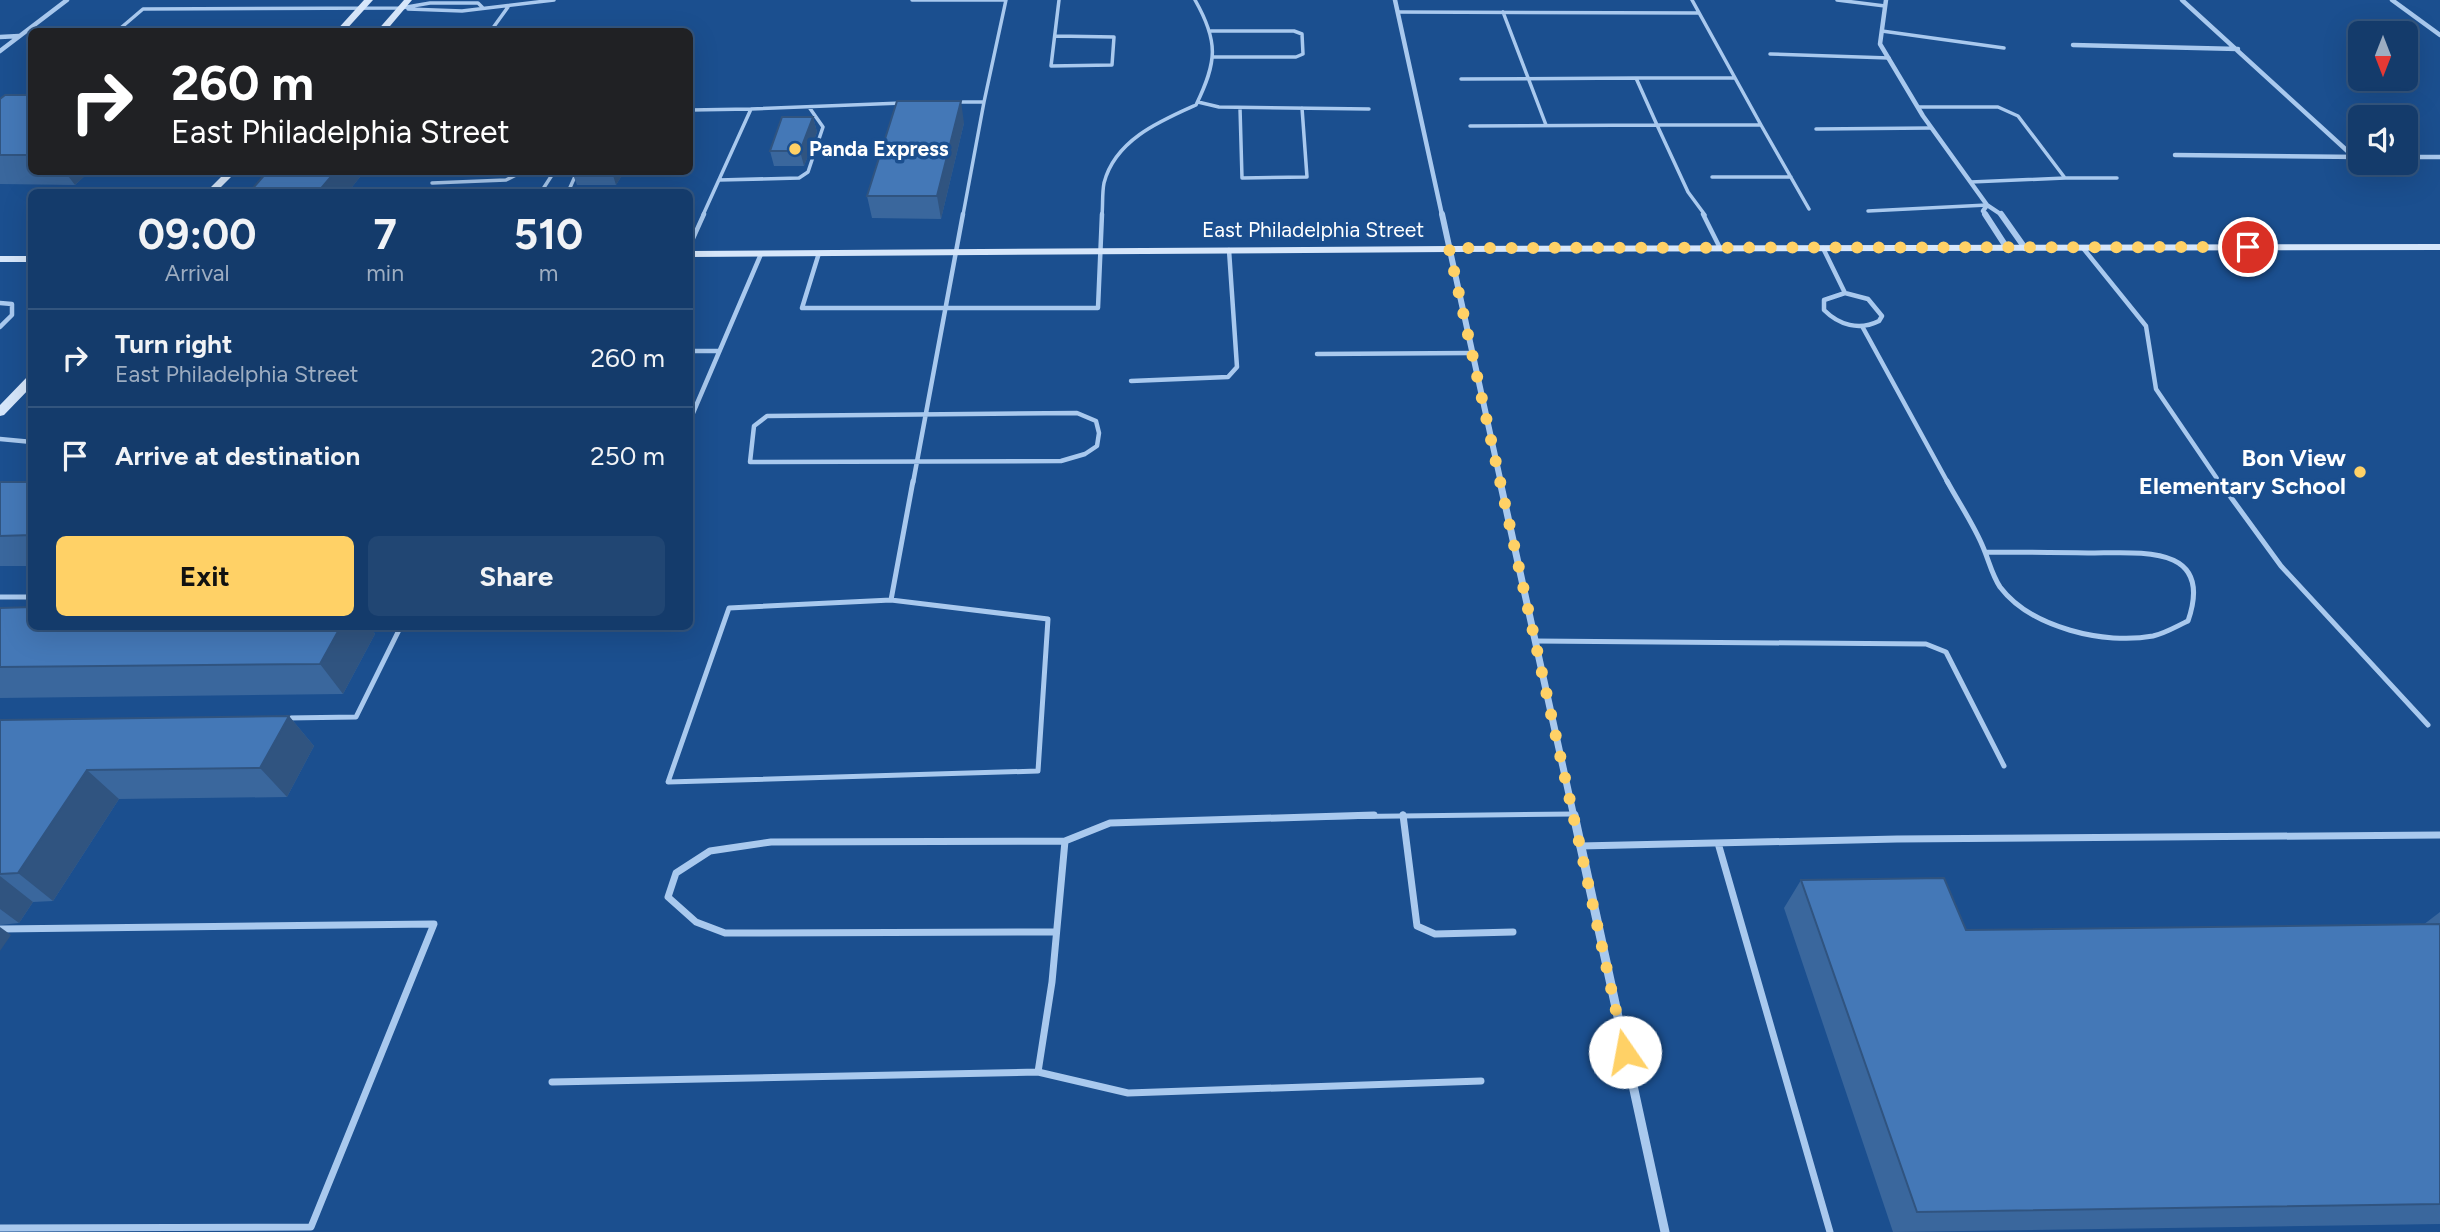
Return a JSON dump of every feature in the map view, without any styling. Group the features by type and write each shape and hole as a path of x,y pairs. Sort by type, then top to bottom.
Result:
{"street":[{"path":"30,28 67,0"},
{"path":"343,28 369,0"},
{"path":"384,28 408,0"},
{"path":"1395,0 1665,1232"},
{"path":"2182,0 2348,148"},
{"path":"2392,0 2440,35"},
{"path":"1886,3 1880,44 1931,128 1987,205 1999,211 2025,248"},
{"path":"0,51 28,30"},
{"path":"0,37 20,36"},
{"path":"2073,45 2239,49"},
{"path":"2175,155 2348,157"},
{"path":"2418,157 2440,157"},
{"path":"214,189 229,175"},
{"path":"1987,205 1983,211 2007,248"},
{"name":"East Philadelphia Street","path":"693,254 1449,248 2440,247"},
{"path":"0,259 28,258"},
{"path":"0,412 28,385"}],"lane":[{"path":"482,7 488,0"},
{"path":"121,28 143,9 401,8 421,11 471,11 482,7 508,7 554,0"},
{"path":"891,600 984,102 1006,0 912,0"},
{"path":"1056,36 1114,37 1112,65 1051,66 1059,0"},
{"path":"819,253 802,309 1098,308 1104,182 1120,153 1147,127 1196,105 1214,57 1212,31 1195,0"},
{"path":"1692,0 1809,209"},
{"path":"1837,0 1886,3"},
{"path":"401,8 430,3 478,4 482,7"},
{"path":"493,28 508,7"},
{"path":"1398,12 1699,13"},
{"path":"1503,12 1546,125"},
{"path":"1212,31 1294,31 1302,34 1303,54 1296,57 1214,57"},
{"path":"1882,32 2004,48"},
{"path":"1770,54 1889,58"},
{"path":"1636,78 1688,192 1705,216 1720,248"},
{"path":"1461,79 1735,78"},
{"path":"945,102 984,102"},
{"path":"1198,102 1240,108 1369,109"},
{"path":"693,110 909,103"},
{"path":"719,180 799,178 808,172 823,127 809,107"},
{"path":"1918,107 1998,107 2018,116 2065,178"},
{"path":"1240,108 1242,178 1307,177 1302,108"},
{"path":"693,238 751,109"},
{"path":"1470,126 1761,125"},
{"path":"1816,129 1931,128"},
{"path":"432,183 506,180 516,175"},
{"path":"1713,177 1791,177"},
{"path":"1971,182 2118,178"},
{"path":"1868,211 1987,205"},
{"path":"1823,248 1845,293"},
{"path":"2083,248 2146,326 2156,389 2242,517 2281,566 2428,724"},
{"path":"1131,381 1228,377 1233,373 1237,367 1229,250"},
{"path":"693,413 761,254"},
{"path":"1845,293 1871,301 1881,311 1879,321 1862,326 1837,321 1824,310 1823,305 1829,296 1845,293"},
{"path":"0,303 12,304 12,315 0,327"},
{"path":"1862,326 1985,552 1990,569 2007,594 2040,616 2081,632 2119,639 2154,636 2188,621 2197,600 2192,576 2180,561 2159,553 1985,552"},
{"path":"693,351 719,351"},
{"path":"1317,354 1472,353"},
{"path":"1077,412 1096,421 1097,446 1085,454 1061,461 917,463 761,464 750,462 749,450 761,418 778,415 1077,412"},
{"path":"0,439 28,442"},
{"path":"0,597 28,597"},
{"path":"891,600 1048,619 1038,771 668,782 729,608 891,600"},
{"path":"274,718 356,717 399,630"},
{"path":"1535,641 1926,644 1947,652 2004,766"},
{"path":"1056,932 725,933 696,922 668,897 677,873 710,851 771,842 1065,841 1110,822 1404,814 1573,814"},
{"path":"1404,814 1417,926 1435,934 1513,932"},
{"path":"1580,846 2440,835"},
{"path":"1038,1072 1052,982 1065,841"},
{"path":"1718,843 1830,1232"},
{"path":"0,929 434,924 311,1227 0,1228"},
{"path":"552,1082 1038,1072 1128,1093 1481,1081"}],"building":[{"path":"5,95 28,95 28,155 0,155 0,99"},
{"path":"897,101 961,101 937,196 867,196"},
{"path":"782,117 813,117 800,151 770,151"},
{"path":"264,175 332,175 321,189 253,188"},
{"path":"0,482 28,482 28,535 0,536"},
{"path":"28,607 28,630 339,630 320,664 0,667 0,608"},
{"path":"289,716 260,768 87,770 18,873 0,874 0,720"},
{"path":"1944,878 1966,930 2440,924 2440,1204 1917,1212 1801,880"}],"place":[{"name":"Panda Express","path":"795,149"},
{"name":"Bon View Elementary School","path":"2360,472"}],"route":[{"path":"1625,1052 1449,248 2248,247"}]}
